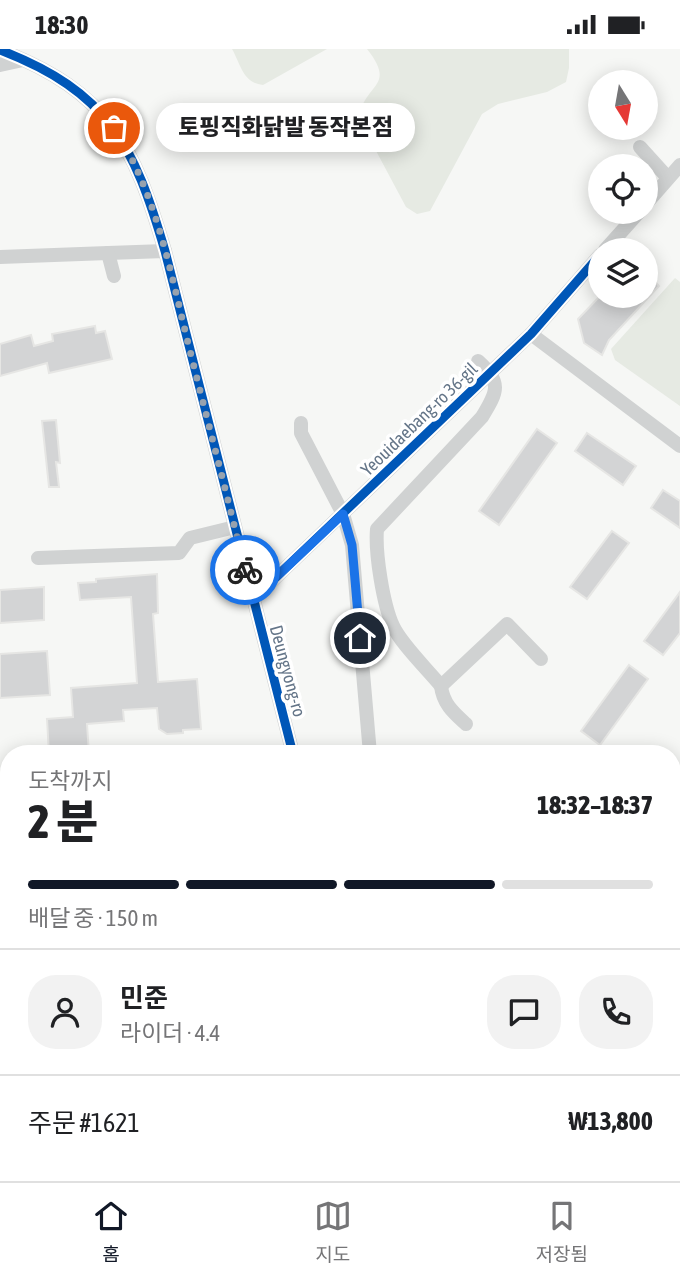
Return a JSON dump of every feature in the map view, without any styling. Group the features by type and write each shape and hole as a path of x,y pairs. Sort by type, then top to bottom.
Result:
{"street":[{"name":"Deungyong-ro","path":"0,50 30,57 77,90 114,128 139,170 165,251 291,745"},
{"path":"0,65 30,57"},
{"path":"640,148 668,178"},
{"path":"658,190 680,165"},
{"path":"616,238 628,224"},
{"path":"0,257 165,251"},
{"path":"108,253 114,276"},
{"name":"Yeouidaebang-ro 36-gil","path":"253,599 531,334 588,269"},
{"path":"531,334 680,446"},
{"path":"466,725 443,697 441,686 394,628 375,547 377,529 482,417 493,399 496,386 490,373 478,361"},
{"path":"301,423 301,433 343,514 352,545 369,745"},
{"path":"38,558 179,553 191,538 235,527"},
{"path":"441,686 507,624 541,659"}],"shaded area":[{"path":"232,49 327,49 263,85 256,84 247,77"},
{"path":"367,49 569,49 569,68 566,82 547,92 498,104 482,114 430,211 417,214 406,207 359,119 366,98 379,79 376,62"},
{"path":"675,278 680,282 680,406 615,360 611,349 648,308 658,308 658,297"}],"building":[{"path":"589,308 639,308 609,340 602,355 584,343 578,319"},
{"path":"95,326 96,333 105,331 112,359 49,373 47,363 0,376 0,344 31,335 34,346 53,341 52,334"},
{"path":"56,420 59,487 49,487 42,421"},
{"path":"537,429 557,443 499,525 479,511"},
{"path":"587,433 636,466 623,485 575,451"},
{"path":"663,490 680,501 680,528 651,508"},
{"path":"612,531 629,543 587,599 570,587"},
{"path":"157,574 158,613 153,614 158,682 197,679 201,729 167,734 159,729 157,708 123,710 124,721 87,724 88,745 48,745 47,719 73,717 71,688 137,683 131,597 80,600 78,583 96,582 96,579"},
{"path":"44,587 44,620 0,623 0,590"},
{"path":"680,592 680,633 663,655 644,641"},
{"path":"47,651 50,695 0,698 0,654"},
{"path":"629,665 648,679 600,745 581,731"}],"cycle path":[{"path":"0,50 37,66 67,84 92,104 112,127 128,152 141,181 165,251 291,745"},
{"path":"253,599 531,334 588,269"}],"way so far":[{"path":"114,128 139,170 148,193 245,570"}],"place":[{"name":"토핑직화닭발 동작본점","path":"114,128"}],"route":[{"path":"245,570 253,599 343,514 352,545 360,638"}]}
